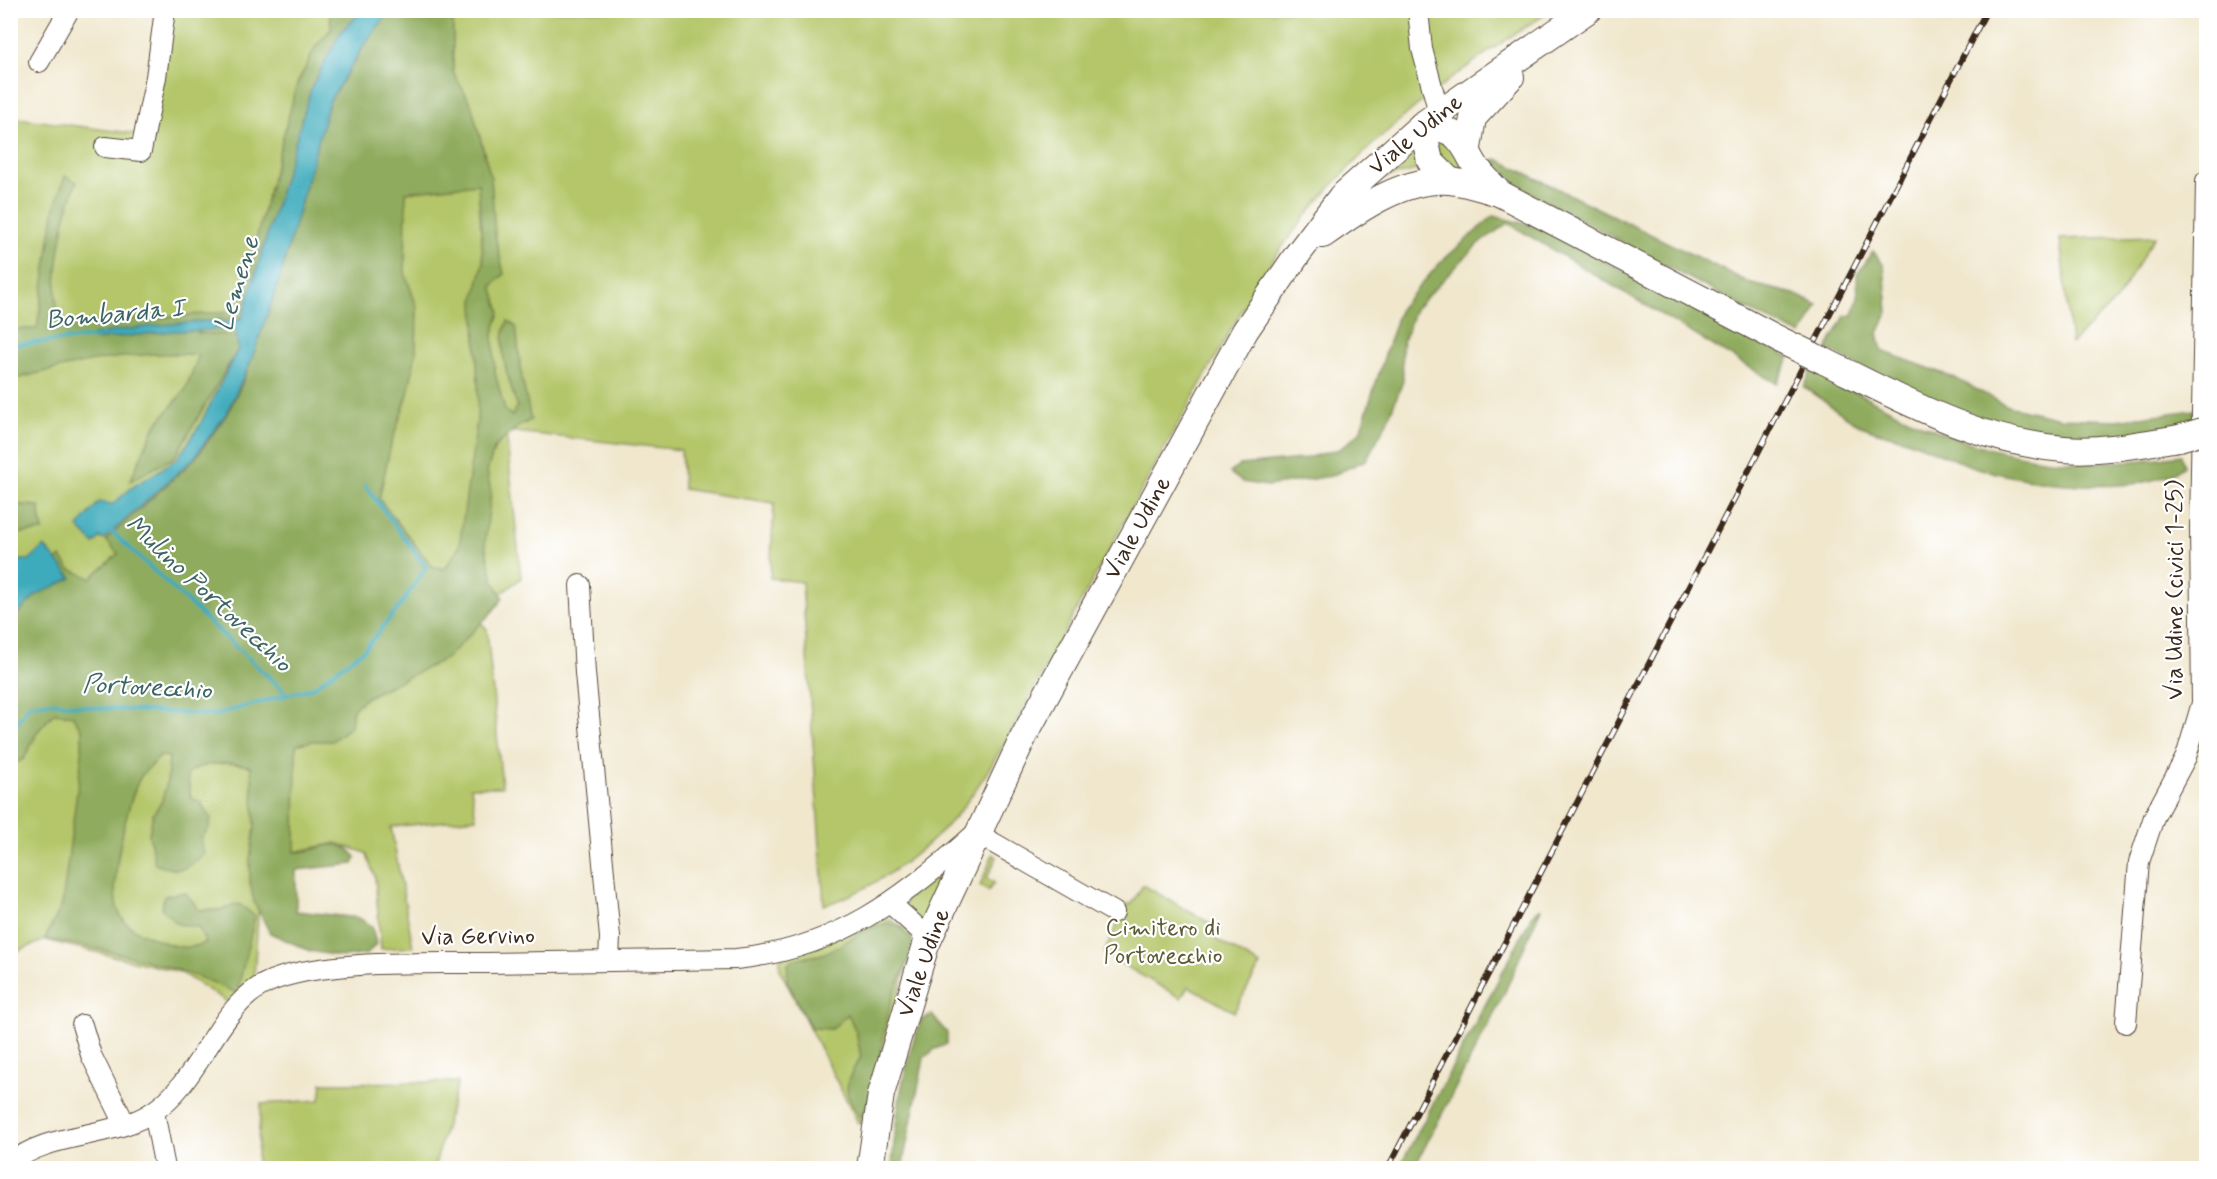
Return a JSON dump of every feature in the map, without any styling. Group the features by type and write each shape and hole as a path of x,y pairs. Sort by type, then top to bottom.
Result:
{"main road":[{"name":"Viale Udine","path":"870,1168 881,1094 926,945 976,833 1024,736 1245,331 1297,255 1341,197 1430,119 1588,10"},
{"path":"1468,148 1473,118 1492,94 1565,26"},
{"path":"1430,119 1459,136 1468,148 1472,161 1499,192"},
{"path":"1430,119 1430,161 1450,181"},
{"path":"1297,255 1349,216 1392,193 1422,183 1450,181 1499,192 1780,340 1911,404 1984,434 2066,449 2119,447 2179,438 2206,430"}],"street":[{"path":"39,62 69,10"},
{"path":"105,147 141,151 156,77 165,10"},
{"path":"1418,10 1430,119"},
{"name":"Via Udine (civici 1-25)","path":"2126,1023 2139,862 2154,817 2186,757 2202,703 2200,529 2206,181"},
{"path":"580,585 585,672 610,938 609,961"},
{"path":"976,833 1114,912"},
{"name":"Via Gervino","path":"12,1160 41,1147 156,1117 234,1011 258,987 293,972 405,964 766,956 822,939 869,918 920,882 976,833"},
{"path":"890,903 921,930 926,945"},
{"path":"82,1025 91,1055 125,1124"},
{"path":"156,1117 165,1168"}],"green space":[{"path":"173,11 1551,11 1474,62 1400,120 1333,184 1275,257 1242,310 1153,468 1015,725 966,803 938,835 921,850 863,889 824,905 802,582 770,578 774,503 683,489 681,450 506,431 521,578 474,615 487,629 502,787 471,787 476,818 391,827 413,947 381,949 375,877 366,853 336,843 294,852 294,838 263,842 254,977 229,1003 180,972 45,940 11,954 10,117 152,136"},
{"path":"330,11 359,11 359,16 342,30 242,318 219,319 198,333 236,335 238,349 175,457 130,481 155,426 185,390 199,355 151,354 104,359 11,380 11,329 37,329 55,206 65,176 77,182 68,209 58,261 57,307 64,324 230,312 238,307 297,84 316,46 331,29"},
{"path":"390,11 453,11 453,72 471,104 491,178 495,235 504,274 492,286 500,312 493,334 495,373 505,410 512,416 517,406 503,352 504,331 508,321 516,327 522,379 531,420 519,426 495,447 487,471 491,492 485,544 493,580 503,598 447,658 367,697 353,709 351,726 332,741 312,741 296,745 295,852 334,845 341,846 356,857 353,864 296,870 296,911 359,918 372,927 376,944 367,954 344,957 310,951 270,933 254,902 250,883 250,860 255,827 251,767 217,764 200,767 187,774 191,798 200,802 211,818 209,828 201,839 204,854 192,864 181,869 170,869 155,864 149,834 153,814 162,801 167,782 169,757 161,756 141,776 130,804 120,846 115,887 116,903 120,915 132,928 142,933 170,945 188,947 206,942 198,927 178,924 162,909 164,896 185,892 199,910 220,910 239,904 255,916 237,993 191,974 143,960 45,939 62,905 82,754 82,730 72,715 54,713 38,731 24,759 11,765 10,617 24,595 61,557 69,569 91,578 118,554 106,540 195,459 227,414 242,384 279,281 329,102 369,38","holes":["478,184 483,263 474,300 478,384 477,421 459,547 445,569 432,566 379,499 391,444 408,394 416,353 417,307 405,273 406,192"]},
{"path":"1435,131 1440,131 1466,168 1453,169 1439,160"},
{"path":"1415,138 1429,170 1416,170 1378,180"},
{"path":"1497,159 1752,284 1794,294 1818,305 1802,335 1756,314 1518,186 1493,160"},
{"path":"1493,216 1542,228 1790,357 1777,384 1508,223 1477,245 1415,309 1402,345 1403,381 1387,422 1366,460 1331,476 1268,486 1242,482 1230,473 1240,465 1302,459 1340,449 1360,432 1400,308 1441,262"},
{"path":"2155,236 2118,298 2071,344 2060,239"},
{"path":"1873,251 1884,266 1888,312 1878,333 1882,351 1955,378 2007,406 2060,418 2116,420 2194,410 2195,422 2110,439 2071,440 2034,435 1998,427 1962,415 1894,385 1860,367 1827,349 1845,316 1853,315 1858,298 1857,275"},
{"path":"1813,367 1903,416 1988,448 2032,457 2078,462 2128,461 2181,455 2184,466 2164,477 2139,483 2109,485 2043,482 1985,470 1957,461 1919,444 1856,423 1804,387"},
{"path":"11,504 39,506 43,531 11,534"},
{"path":"993,854 997,857 987,878 994,883 988,891 980,886"},
{"path":"944,873 945,878 926,924 904,908 907,898"},
{"name":"Cimitero di Portovecchio","path":"1143,885 1220,929 1215,939 1260,965 1234,1012 1188,986 1181,998 1104,954 1126,903 1131,905"},
{"path":"1541,908 1504,994 1414,1168 1399,1168 1532,916"},
{"path":"885,917 910,931 913,942 864,1121 858,1123 780,970 780,958"},
{"path":"888,923 900,927 913,942 887,1016 872,1092 860,1118 847,1094 848,1081 861,1057 856,1032 848,1014 832,1029 811,1028 787,981 788,964 799,958 828,952 869,929"},
{"path":"932,1015 947,1033 947,1044 935,1049 924,1058 902,1168 892,1168 897,1112 904,1075 921,1020"},
{"path":"458,1082 434,1168 256,1168 261,1104 320,1100 322,1083"},
{"path":"176,1160 223,1168 177,1168"}],"water":[{"path":"363,11 390,11 366,42 329,102 279,281 251,361 226,414 194,458 103,540 100,537 94,544 78,527 99,502 113,504 131,488 177,459 199,426 238,349 236,330 174,331 94,340 93,335 201,321 232,321 242,318 312,86 342,30"},
{"path":"44,546 72,578 36,595 11,620 11,560 29,560"}],"waterway":[{"name":"Bombarda I","path":"10,345 97,337"},
{"name":"Mulino Portovecchio","path":"10,734 29,705 51,702 96,708 214,715 312,688 365,649 403,602 426,567 365,485"},
{"name":"Mulino Portovecchio","path":"109,529 287,694"}],"railway":[{"path":"1388,1168 1987,10"}],"water label":[{"name":"Lemene","path":"238,284"},
{"name":"Portovecchio","path":"147,688"}]}
